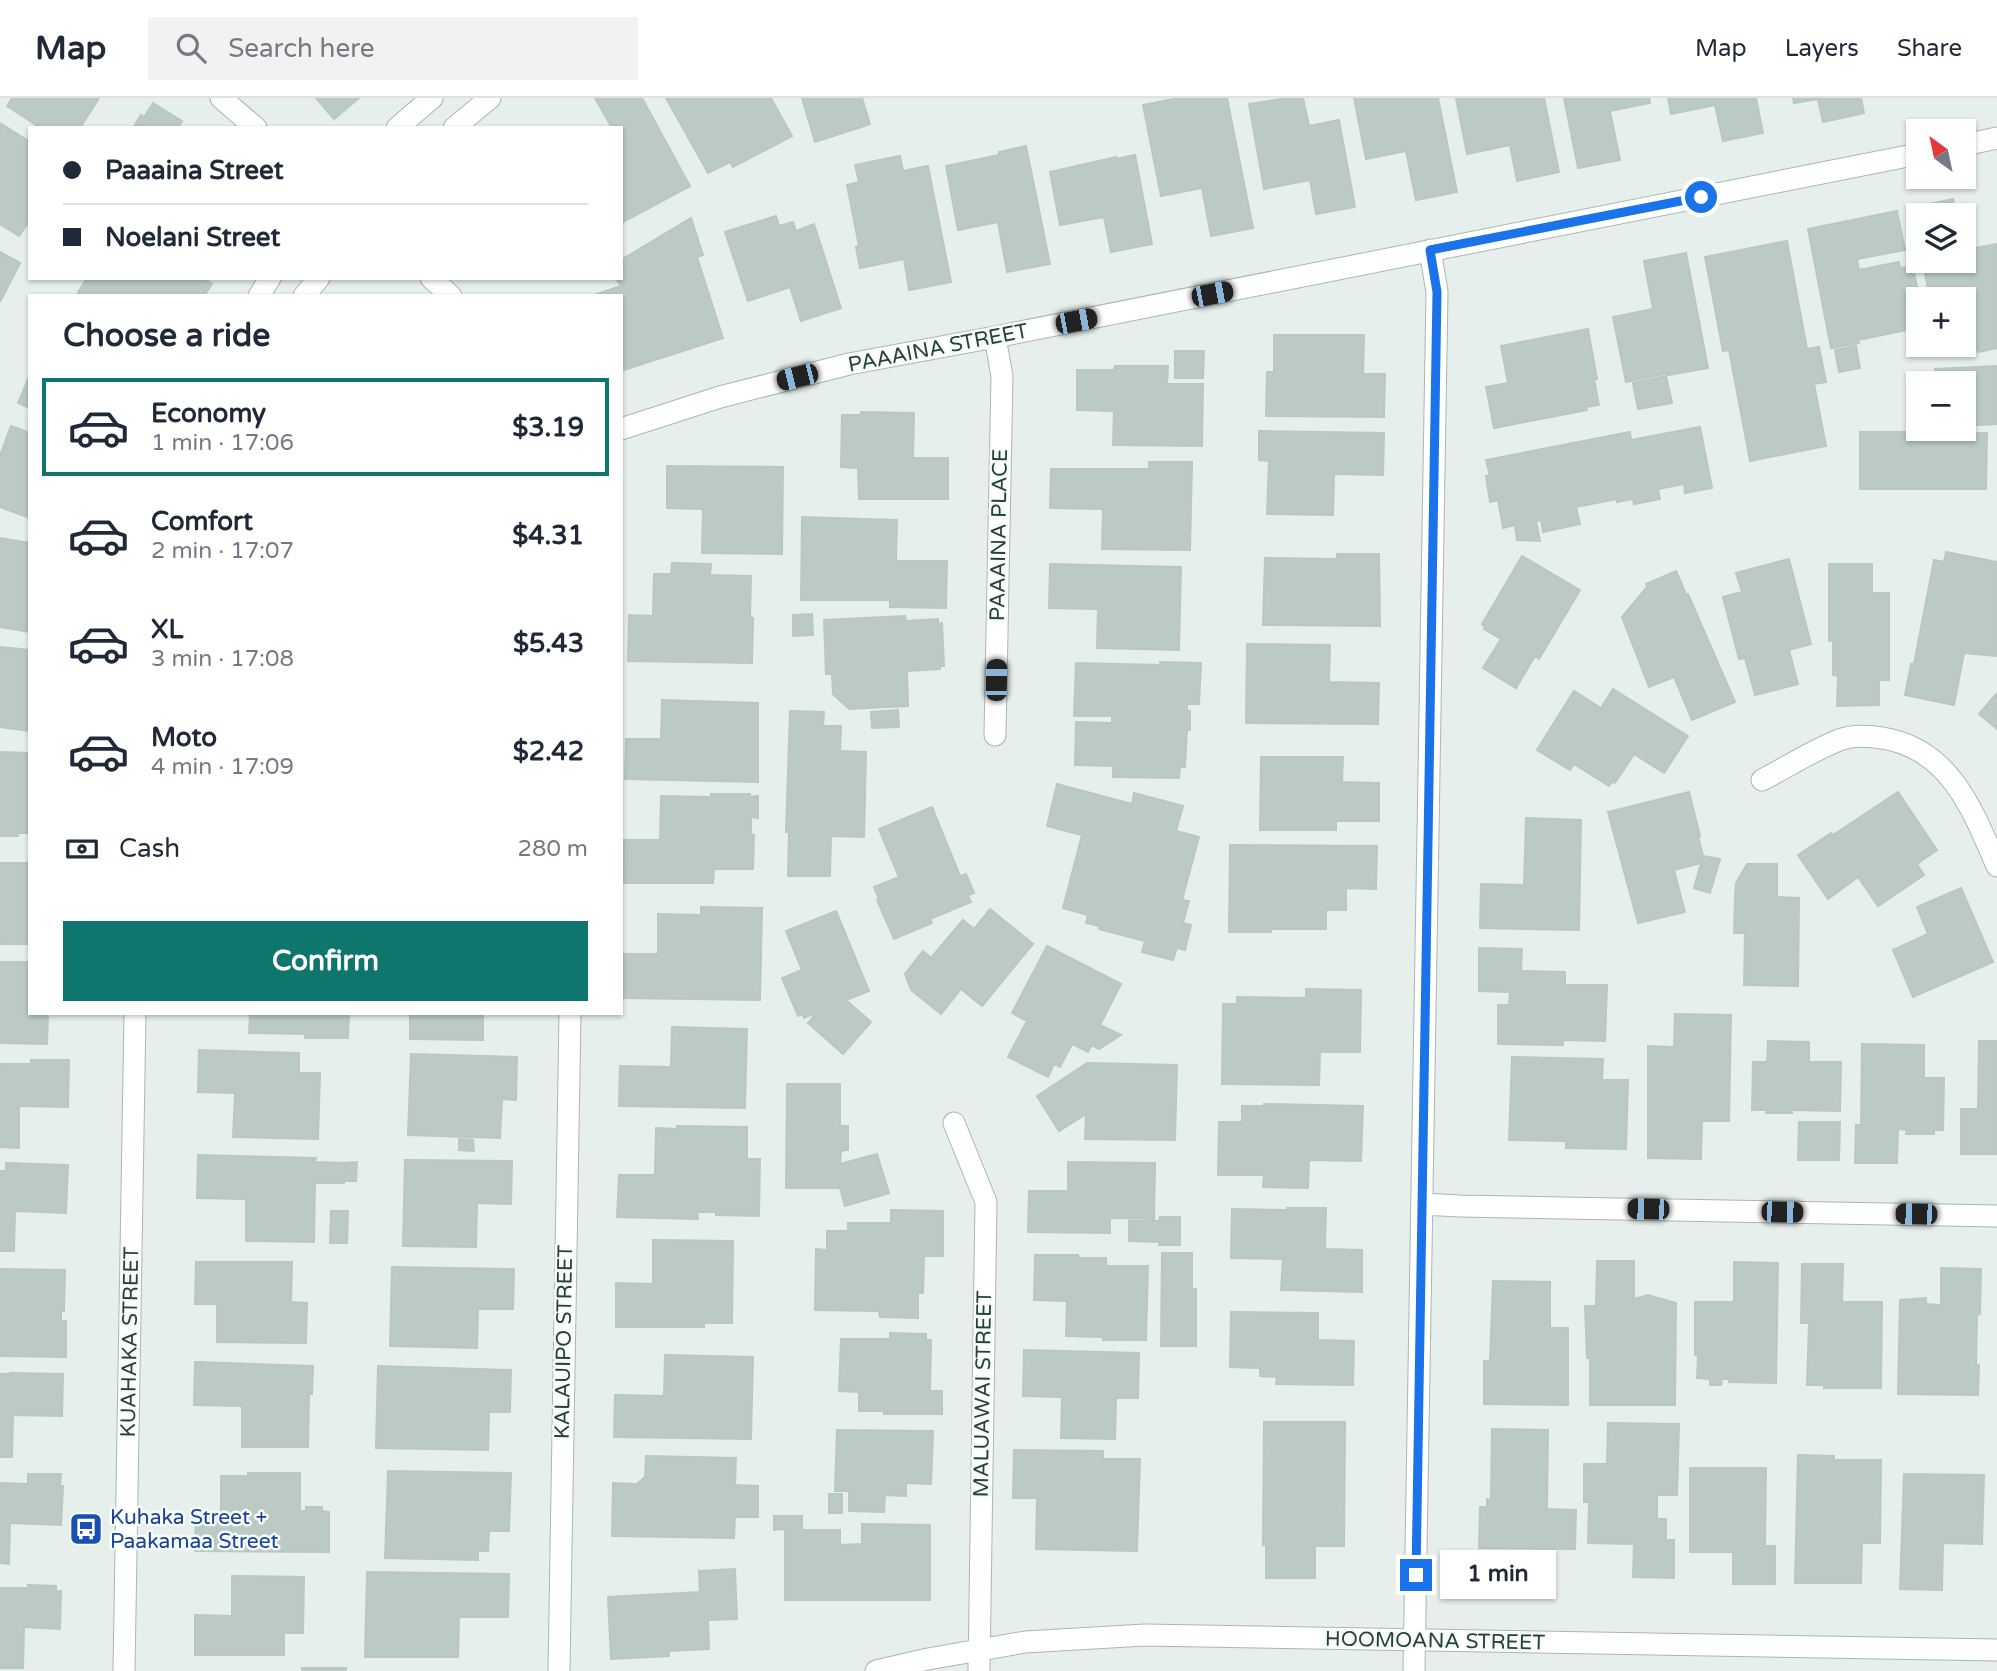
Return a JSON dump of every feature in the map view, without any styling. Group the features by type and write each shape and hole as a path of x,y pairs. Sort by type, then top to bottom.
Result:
{"street":[{"path":"221,98 254,126"},
{"path":"399,126 432,98"},
{"path":"456,126 490,98"},
{"path":"1976,142 1997,138"},
{"name":"PAAAINA STREET","path":"623,428 720,397 849,364 1906,156"},
{"path":"1413,1671 1437,292 1430,250"},
{"path":"306,294 318,280"},
{"path":"433,280 448,294"},
{"name":"PAAAINA PLACE","path":"995,337 1002,376 995,735"},
{"path":"1762,780 1840,739 1875,736 1908,744 1929,756 1948,774 1964,797 1997,866"},
{"name":"KUAHAKA STREET","path":"124,1671 135,1015"},
{"name":"KALAUIPO STREET","path":"559,1671 570,1015"},
{"name":"MALUAWAI STREET","path":"954,1123 986,1202 979,1671"},
{"path":"1423,1204 1997,1216"},
{"name":"HOOMOANA STREET","path":"876,1671 1025,1642 1145,1635 1997,1650"}],"building":[{"path":"12,98 99,98 81,126 35,126 7,106"},
{"path":"316,98 359,98 334,119"},
{"path":"595,98 642,98 690,186 623,222 623,126 611,126"},
{"path":"666,98 771,98 792,136 733,167 730,162 708,173"},
{"path":"802,98 862,98 870,124 815,142"},
{"path":"1178,98 1227,98 1253,228 1211,236 1202,188 1161,196 1143,105"},
{"path":"1303,98 1309,126 1339,120 1355,207 1316,214 1310,180 1264,189 1249,104"},
{"path":"1354,98 1438,98 1457,192 1416,200 1406,151 1366,159"},
{"path":"1456,98 1544,98 1559,172 1517,181 1510,145 1467,154"},
{"path":"1564,98 1649,98 1650,103 1610,111 1620,160 1578,168"},
{"path":"1668,98 1756,98 1763,133 1723,141 1715,105 1671,114"},
{"path":"1793,98 1861,98 1864,113 1823,122 1818,99 1794,103"},
{"path":"153,103 182,121 179,126 134,126 141,115 144,117"},
{"path":"0,123 28,141 28,223 19,236 0,224"},
{"path":"1026,146 1050,264 1007,272 998,222 958,230 946,166 999,155 999,152"},
{"path":"1135,155 1152,244 1111,252 1104,217 1060,225 1050,172"},
{"path":"900,156 903,171 928,166 951,282 909,290 904,259 860,268 856,247 859,246 847,185 859,182 855,165"},
{"path":"1953,199 1954,203 1934,203"},
{"path":"1897,211 1905,250 1857,259 1859,270 1899,262 1900,268 1906,267 1906,273 1914,273 1917,287 1904,289 1906,330 1831,348 1808,229"},
{"path":"776,216 779,226 793,222 796,231 814,224 841,308 801,321 790,287 748,301 725,232"},
{"path":"691,218 703,255 697,257 723,338 623,370 623,294 597,294 621,286 617,280 623,280 623,259"},
{"path":"1787,241 1807,349 1819,347 1826,382 1814,384 1826,446 1750,461 1729,350 1723,351 1705,257"},
{"path":"1997,244 1997,348 1978,352 1976,287 1928,287 1925,273 1976,273 1976,248"},
{"path":"0,252 20,263 0,302"},
{"path":"1686,253 1708,368 1626,382 1613,317 1653,309 1644,261"},
{"path":"86,280 207,280 212,284 205,294 77,294"},
{"path":"1588,329 1599,405 1586,407 1587,410 1494,428 1486,387 1508,383 1501,346"},
{"path":"1274,335 1364,335 1363,374 1385,374 1384,417 1266,416 1267,372 1274,372"},
{"path":"1856,346 1860,368 1839,372 1835,350"},
{"path":"1175,351 1204,351 1203,378 1175,378"},
{"path":"1115,366 1168,366 1167,384 1203,384 1202,446 1113,445 1114,411 1077,410 1077,370 1114,370"},
{"path":"1997,366 1997,424 1976,425 1976,371 1935,369"},
{"path":"1666,376 1672,403 1638,409 1633,383"},
{"path":"28,380 28,407 18,403"},
{"path":"861,412 914,413 913,458 948,458 948,499 859,499 858,468 841,467 842,415 861,415"},
{"path":"11,426 28,432 28,517 0,507 0,456"},
{"path":"1700,427 1712,488 1685,493 1684,484 1658,489 1660,499 1634,504 1633,499 1617,502 1617,499 1576,507 1580,524 1543,532 1541,520 1536,521 1540,541 1517,540 1515,525 1503,528 1498,500 1490,502 1486,476 1490,476 1486,460 1630,432 1631,440"},
{"path":"1259,431 1384,433 1383,475 1334,474 1333,515 1267,514 1269,461 1259,460"},
{"path":"1860,432 1906,432 1906,441 1976,441 1976,433 1987,433 1986,489 1860,489"},
{"path":"1149,462 1192,462 1190,550 1102,549 1103,509 1050,508 1051,469 1149,469"},
{"path":"667,466 783,467 782,554 702,553 703,509 667,508"},
{"path":"802,517 897,520 896,561 947,561 946,608 890,607 890,600 801,600"},
{"path":"0,538 28,543 28,632 0,627"},
{"path":"1946,552 1997,562 1997,656 1964,653 1954,705 1905,695 1911,664 1914,664 1934,560 1944,562"},
{"path":"1337,554 1379,554 1380,626 1263,625 1265,558 1337,559"},
{"path":"1522,556 1580,590 1539,659 1535,656 1516,688 1483,668 1501,639 1484,629 1482,624"},
{"path":"1789,559 1811,644 1789,650 1798,684 1755,695 1745,658 1739,659 1723,597 1742,592 1736,573"},
{"path":"672,563 711,564 710,575 751,576 752,663 628,661 629,615 653,616 654,574 671,574"},
{"path":"1050,564 1181,567 1179,650 1097,648 1098,609 1049,608"},
{"path":"1829,564 1872,564 1872,593 1889,593 1889,680 1879,680 1879,705 1837,706 1838,676 1833,675 1833,640 1829,641"},
{"path":"1676,571 1735,702 1692,720 1674,677 1649,687 1622,617 1647,587 1646,584"},
{"path":"812,614 813,635 793,636 793,615"},
{"path":"905,616 906,621 938,619 938,624 942,623 944,666 940,666 940,669 907,671 908,706 849,709 833,694 832,674 826,674 824,620"},
{"path":"1247,644 1330,645 1329,682 1379,683 1378,724 1246,723"},
{"path":"0,647 28,650 28,731 0,727"},
{"path":"1160,662 1201,663 1199,704 1187,704 1187,711 1190,711 1190,730 1187,730 1185,767 1180,767 1179,778 1113,777 1113,766 1075,765 1076,722 1112,723 1112,716 1074,716 1076,663 1161,665"},
{"path":"1613,689 1688,736 1664,773 1634,754 1615,783 1613,781 1609,786 1574,764 1570,770 1537,750 1574,691 1601,708"},
{"path":"1997,693 1997,729 1979,714"},
{"path":"662,700 758,703 758,782 625,779 626,739 661,739"},
{"path":"898,710 899,727 872,728 871,712"},
{"path":"790,711 824,712 823,726 841,726 840,751 866,752 864,837 831,836 830,876 788,876 789,832 786,832"},
{"path":"0,752 28,753 28,833 0,836"},
{"path":"1261,757 1343,757 1342,782 1379,783 1379,821 1336,821 1336,830 1260,830"},
{"path":"1057,784 1132,804 1134,793 1183,806 1176,831 1199,837 1182,900 1189,901 1183,923 1191,925 1185,950 1177,948 1173,960 1142,952 1145,941 1099,929 1099,926 1086,923 1088,915 1063,908 1082,835 1047,826"},
{"path":"1689,792 1703,856 1720,859 1710,893 1694,888 1701,863 1674,870 1685,912 1638,923 1608,812"},
{"path":"1898,792 1937,850 1917,864 1924,875 1878,906 1858,877 1828,899 1798,855"},
{"path":"711,794 758,796 758,818 751,817 751,834 754,835 753,869 714,869 713,883 623,883 624,840 660,840 661,796 711,797"},
{"path":"932,807 960,876 966,874 974,893 968,895 971,902 930,919 932,923 894,939 874,887 899,877 879,829"},
{"path":"1526,818 1581,820 1579,930 1480,928 1481,884 1524,885"},
{"path":"1230,845 1377,846 1376,889 1346,888 1346,910 1326,910 1326,929 1229,932"},
{"path":"0,863 28,863 28,944 0,944"},
{"path":"1747,864 1777,864 1777,897 1799,898 1798,986 1744,985 1745,933 1734,933 1736,883"},
{"path":"1961,888 1993,962 1913,997 1893,950 1928,934 1917,907"},
{"path":"701,907 762,908 760,1000 623,998 623,954 658,954 658,914 701,915"},
{"path":"990,909 1033,944 982,1006 961,989 941,1014 911,990 905,974 923,951 931,958 963,920 974,929"},
{"path":"836,911 869,991 846,1000 871,1022 843,1054 808,1023 817,1012 804,1018 802,1014 798,1016 782,978 802,970 786,931"},
{"path":"1047,946 1121,984 1100,1025 1121,1035 1099,1049 1092,1045 1088,1052 1072,1044 1060,1067 1054,1064 1048,1077 1008,1057 1027,1021 1012,1013"},
{"path":"1479,948 1522,949 1521,971 1565,972 1565,985 1607,985 1605,1041 1563,1040 1563,1045 1498,1044 1498,1005 1509,1005 1510,992 1479,991"},
{"path":"0,962 28,962 28,1015 48,1015 47,1044 0,1043"},
{"path":"1306,989 1361,990 1360,1052 1320,1052 1319,1085 1222,1084 1223,1004 1237,1004 1237,997 1306,998"},
{"path":"1675,1014 1731,1015 1729,1121 1702,1121 1701,1159 1648,1158 1648,1046 1674,1047"},
{"path":"250,1015 349,1015 348,1038 305,1038 305,1034 249,1033"},
{"path":"410,1015 483,1015 483,1040 410,1039"},
{"path":"672,1027 747,1029 745,1108 619,1106 620,1066 671,1067"},
{"path":"1768,1041 1809,1042 1809,1062 1841,1062 1840,1111 1791,1110 1792,1113 1766,1113 1767,1110 1752,1110 1753,1062 1767,1062"},
{"path":"1979,1041 1997,1041 1997,1154 1961,1154 1961,1109 1978,1109"},
{"path":"1862,1044 1924,1045 1924,1078 1944,1078 1943,1130 1934,1130 1934,1134 1906,1134 1907,1130 1898,1129 1897,1163 1855,1163 1856,1125 1861,1125"},
{"path":"199,1050 299,1053 299,1073 320,1073 318,1139 233,1137 235,1093 198,1092"},
{"path":"411,1054 517,1057 516,1100 502,1099 500,1138 408,1135"},
{"path":"1512,1057 1603,1059 1602,1080 1628,1080 1626,1149 1566,1148 1566,1141 1509,1140"},
{"path":"31,1060 69,1060 68,1107 19,1106 19,1148 0,1147 0,1064 31,1064"},
{"path":"1087,1063 1177,1065 1175,1140 1085,1139 1086,1114 1059,1131 1037,1096"},
{"path":"787,1084 840,1084 840,1126 848,1126 848,1150 841,1151 840,1164 877,1154 889,1193 845,1206 840,1188 786,1188"},
{"path":"1242,1106 1363,1106 1361,1161 1309,1160 1308,1188 1263,1187 1264,1175 1218,1175 1219,1122 1242,1122"},
{"path":"1799,1122 1840,1122 1839,1160 1798,1160"},
{"path":"677,1126 747,1127 747,1159 760,1159 759,1216 697,1212 698,1219 617,1217 619,1175 655,1175 656,1128 678,1129"},
{"path":"459,1139 473,1140 474,1151 459,1150"},
{"path":"198,1155 316,1158 315,1162 345,1163 344,1183 315,1183 314,1242 246,1241 246,1199 197,1198"},
{"path":"405,1160 512,1161 511,1204 477,1203 476,1247 403,1246"},
{"path":"357,1162 356,1181 345,1181 345,1163"},
{"path":"1068,1162 1155,1163 1154,1219 1110,1218 1110,1233 1028,1232 1029,1191 1068,1191"},
{"path":"6,1163 68,1165 66,1213 15,1211 14,1251 0,1251 0,1171 6,1171"},
{"path":"1326,1208 1325,1249 1362,1250 1362,1292 1281,1290 1283,1259 1231,1258 1232,1209"},
{"path":"891,1210 943,1211 943,1256 924,1256 923,1293 918,1293 918,1318 880,1317 879,1311 815,1310 816,1249 827,1250 827,1231 848,1231 848,1223 891,1223"},
{"path":"331,1211 348,1211 347,1243 330,1243"},
{"path":"1160,1217 1180,1217 1180,1245 1129,1241 1129,1221 1159,1221"},
{"path":"653,1240 733,1241 732,1323 704,1323 704,1327 616,1327 616,1283 653,1284"},
{"path":"1162,1253 1192,1253 1192,1289 1196,1289 1196,1346 1161,1346"},
{"path":"1035,1255 1078,1255 1079,1258 1106,1258 1106,1266 1148,1266 1146,1340 1103,1340 1103,1337 1066,1336 1067,1301 1034,1300"},
{"path":"1597,1261 1634,1261 1634,1299 1648,1295 1676,1303 1675,1405 1590,1405 1590,1358 1587,1358 1585,1306 1596,1306"},
{"path":"196,1262 292,1262 291,1302 307,1303 306,1343 217,1342 217,1304 195,1304"},
{"path":"1734,1262 1778,1263 1776,1383 1729,1382 1729,1379 1722,1379 1721,1385 1710,1385 1710,1379 1697,1378 1695,1302 1734,1302"},
{"path":"1802,1264 1843,1264 1842,1302 1882,1302 1881,1388 1824,1388 1824,1385 1807,1385 1809,1323 1801,1323"},
{"path":"392,1267 514,1269 513,1309 478,1309 477,1348 390,1346"},
{"path":"1941,1268 1981,1269 1980,1314 1977,1315 1978,1395 1898,1394 1900,1300 1926,1298 1926,1304 1941,1305"},
{"path":"0,1269 65,1270 64,1311 61,1311 61,1321 66,1321 66,1357 0,1356"},
{"path":"1493,1281 1550,1282 1550,1328 1568,1328 1568,1405 1484,1404 1484,1361 1490,1361"},
{"path":"1231,1312 1318,1313 1318,1340 1354,1341 1353,1385 1276,1384 1277,1377 1260,1376 1260,1368 1230,1367"},
{"path":"890,1333 926,1334 926,1340 931,1340 930,1391 942,1391 942,1414 859,1411 859,1392 839,1391 841,1339 890,1339"},
{"path":"1024,1350 1139,1353 1138,1398 1116,1398 1115,1439 1061,1438 1062,1397 1023,1396"},
{"path":"665,1355 753,1357 751,1439 614,1437 615,1395 664,1396"},
{"path":"195,1362 313,1366 312,1394 309,1394 308,1447 242,1447 242,1406 194,1405"},
{"path":"378,1366 511,1370 510,1412 489,1412 488,1450 376,1448"},
{"path":"0,1374 63,1374 62,1416 13,1415 12,1457 0,1457"},
{"path":"1264,1422 1345,1422 1344,1546 1315,1546 1315,1578 1266,1578 1266,1544 1263,1545"},
{"path":"1608,1423 1679,1424 1677,1495 1657,1495 1657,1519 1666,1519 1666,1540 1674,1540 1674,1578 1633,1577 1634,1544 1588,1543 1589,1502 1584,1502 1584,1464 1607,1464"},
{"path":"1492,1429 1548,1430 1547,1509 1576,1510 1575,1549 1479,1548 1480,1507 1487,1507 1487,1499 1491,1500"},
{"path":"837,1430 933,1431 931,1484 906,1483 906,1496 885,1495 884,1512 849,1511 849,1491 835,1491"},
{"path":"1014,1450 1103,1451 1103,1459 1140,1459 1137,1551 1036,1549 1037,1498 1013,1498"},
{"path":"1798,1455 1834,1456 1834,1460 1881,1460 1880,1543 1862,1543 1861,1583 1795,1583"},
{"path":"646,1456 736,1458 735,1485 758,1486 758,1517 735,1517 734,1538 612,1536 613,1483 637,1484 645,1477"},
{"path":"1690,1468 1766,1468 1765,1546 1775,1546 1775,1584 1733,1584 1733,1552 1690,1552"},
{"path":"388,1471 511,1473 509,1531 489,1531 488,1551 478,1551 478,1560 385,1558"},
{"path":"248,1473 300,1473 300,1511 306,1511 306,1507 322,1507 322,1511 329,1512 329,1552 195,1551 196,1512 221,1512 221,1476 248,1476"},
{"path":"28,1474 61,1474 61,1525 10,1523 9,1564 0,1563 0,1483 28,1484"},
{"path":"1904,1474 1984,1475 1982,1544 1943,1543 1942,1590 1900,1589"},
{"path":"829,1494 842,1494 842,1513 829,1513"},
{"path":"774,1516 802,1516 802,1530 840,1530 840,1545 862,1544 862,1524 930,1525 930,1600 785,1600 785,1529 774,1530"},
{"path":"735,1569 737,1619 708,1620 709,1649 669,1651 669,1656 611,1659 608,1597 700,1592 699,1571"},
{"path":"367,1572 509,1574 508,1617 459,1617 458,1657 365,1657"},
{"path":"232,1576 304,1577 303,1633 284,1633 284,1655 195,1655 195,1615 232,1616"},
{"path":"28,1585 56,1586 56,1591 61,1591 60,1629 24,1627 23,1668 0,1668 0,1588 29,1588"},
{"path":"302,1668 346,1668 346,1671 302,1671"}],"place":[{"name":"Kuhaka Street + Paakamaa Street","path":"86,1529"}],"route":[{"path":"1416,1575 1437,292 1430,250 1701,197"}]}
